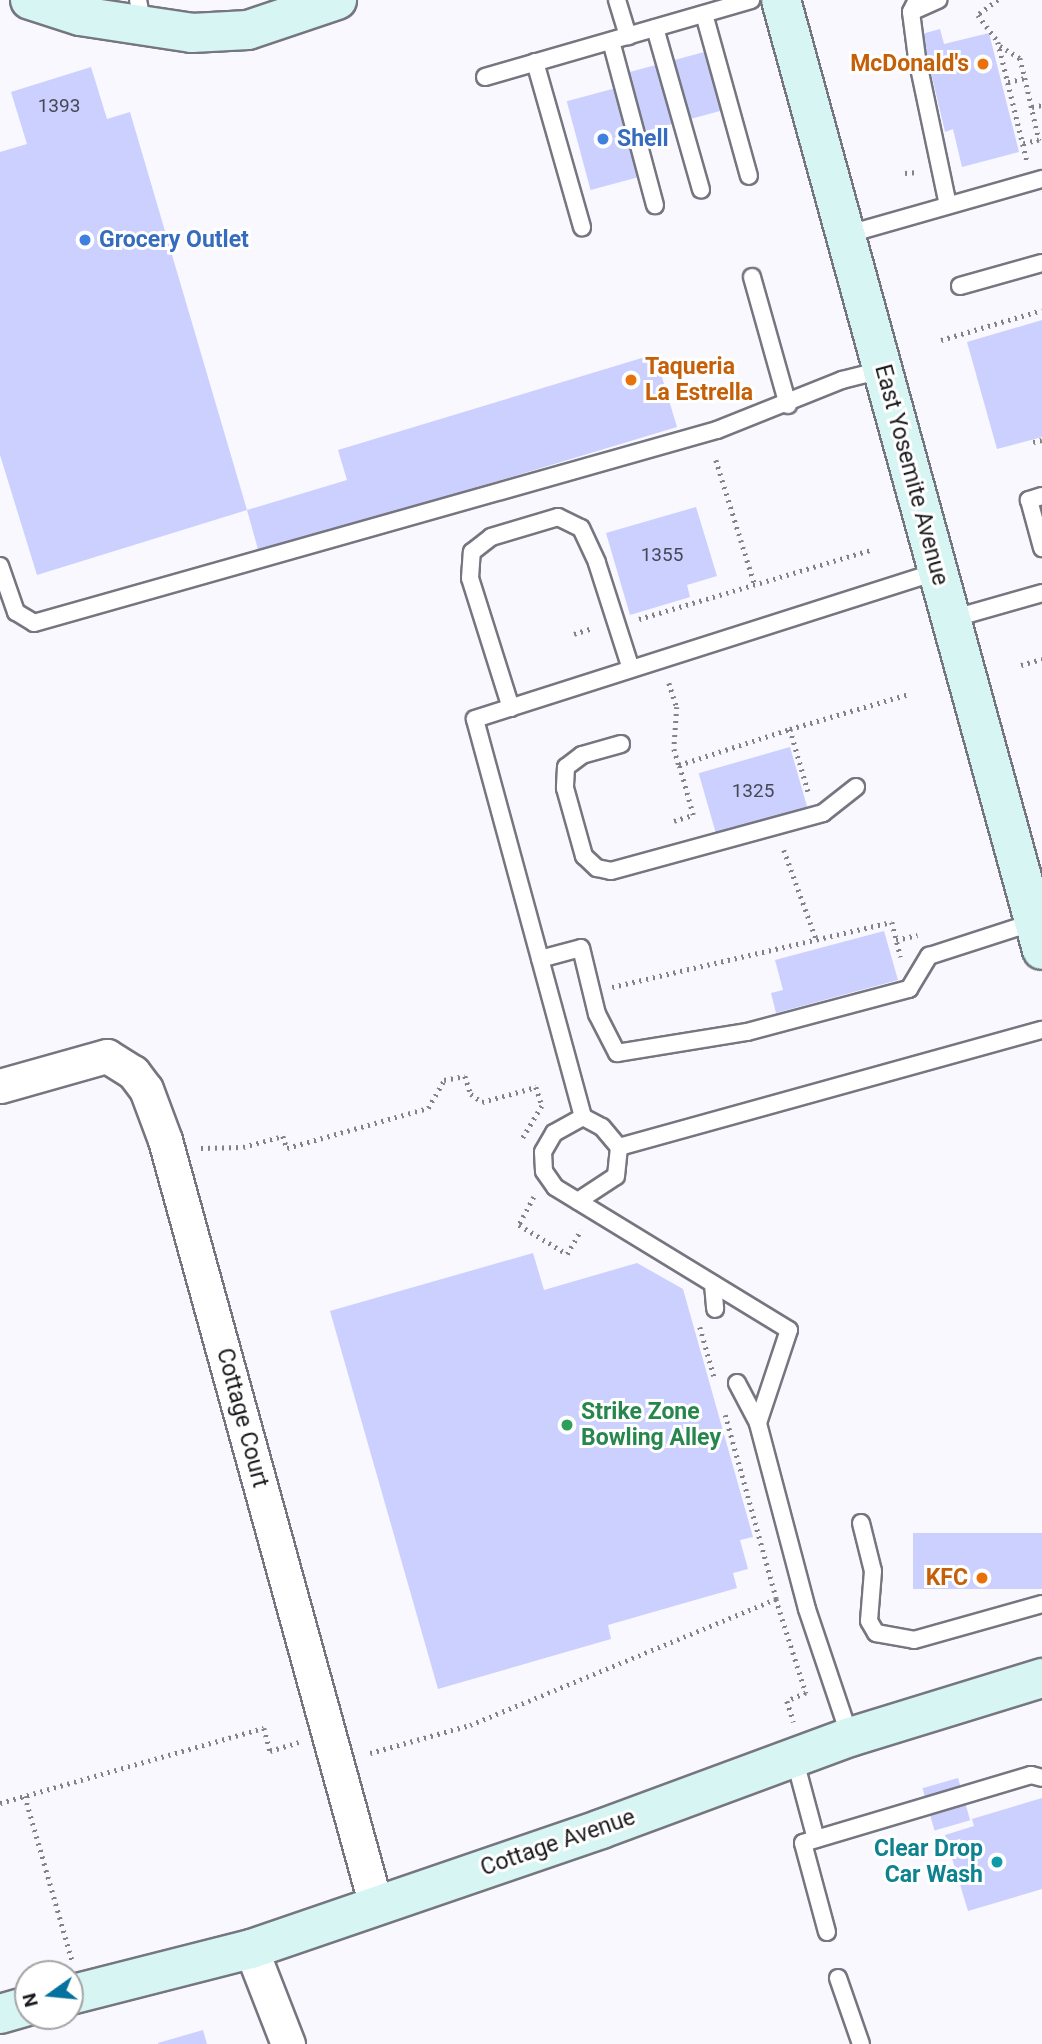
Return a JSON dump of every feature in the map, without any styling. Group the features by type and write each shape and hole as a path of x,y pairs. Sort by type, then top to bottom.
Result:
{"street":[{"path":"30,0 141,14 192,33 248,30 337,0"},
{"name":"East Yosemite Avenue","path":"781,0 1038,936"},
{"name":"Cottage Court","path":"0,1086 107,1056 133,1072 146,1089 165,1140 376,1906"},
{"name":"Cottage Avenue","path":"84,1980 251,1949 376,1906 794,1740 850,1737 1042,1678"},
{"path":"251,1949 288,2044"}],"lane":[{"path":"617,0 628,36"},
{"path":"485,77 751,0"},
{"path":"939,0 914,6 948,205"},
{"path":"704,14 749,176"},
{"path":"655,28 701,190"},
{"path":"611,41 655,205"},
{"path":"535,62 582,227"},
{"path":"845,235 1042,178"},
{"path":"960,286 1042,263"},
{"path":"752,277 788,405"},
{"path":"0,566 16,612 34,624 717,430 788,405 842,380 881,370"},
{"path":"1042,496 1029,500 1042,548"},
{"path":"510,708 470,578 472,552 491,537 558,517 581,528 631,669"},
{"path":"578,1201 617,1177 619,1147 602,1127 583,1117 475,719 938,571"},
{"path":"951,620 1042,593"},
{"path":"621,744 582,755 566,768 565,788 584,856 597,868 611,871 823,813 856,788"},
{"path":"540,959 581,948 597,1014 617,1054 747,1032 909,989 929,956 1038,936"},
{"path":"619,1147 1042,1030"},
{"path":"583,1117 554,1133 543,1152 544,1171 555,1187 789,1330 758,1423"},
{"path":"713,1283 715,1309"},
{"path":"737,1383 758,1423 807,1609 850,1737"},
{"path":"861,1524 873,1571 869,1621 876,1633 914,1640 1042,1604"},
{"path":"794,1740 816,1839"},
{"path":"827,1932 803,1843 1031,1775 1042,1778"},
{"path":"838,1978 860,2044"}],"path":[{"path":"998,0 978,15 999,46 1028,161 1015,165"},
{"path":"999,46 1020,58 1025,78 1039,140 1023,144"},
{"path":"1008,82 1025,78"},
{"path":"1032,107 1042,105"},
{"path":"905,173 941,169"},
{"path":"941,340 1042,310"},
{"path":"1033,442 1042,440"},
{"path":"716,460 755,585"},
{"path":"574,634 633,617 634,621 870,550"},
{"path":"1021,665 1042,659"},
{"path":"669,683 677,707 674,749 693,815 674,821"},
{"path":"679,765 909,694"},
{"path":"790,729 808,791"},
{"path":"785,850 817,941"},
{"path":"608,988 892,922 902,963"},
{"path":"201,1148 243,1147 283,1136 287,1148 428,1108 444,1080 465,1076 471,1094 482,1102 536,1087 542,1106 520,1145"},
{"path":"528,1189 535,1196 519,1225 567,1254 579,1229 590,1235"},
{"path":"698,1318 716,1385"},
{"path":"724,1412 776,1599 806,1693 787,1702 794,1740"},
{"path":"370,1753 470,1725 776,1599"},
{"path":"0,1803 264,1728 270,1751 299,1742"},
{"path":"25,1796 66,1960"}],"building":[{"path":"940,29 944,44 989,33 1019,152 962,167 953,129 945,132 922,34"},
{"name":"Shell","path":"708,51 724,110 644,131 628,72"},
{"path":"91,67 107,119 130,112 247,510 37,575 0,455 0,152 27,144 11,92"},
{"name":"Shell","path":"616,88 640,177 591,190 567,101"},
{"path":"1042,320 1042,437 997,449 967,342"},
{"path":"655,354 677,427 259,553 247,510 347,480 338,450"},
{"path":"696,507 717,576 687,585 690,597 630,615 606,533"},
{"path":"790,747 808,809 716,835 699,773"},
{"path":"884,931 898,980 776,1013 771,993 783,990 775,960"},
{"path":"533,1253 544,1290 637,1263 683,1289 753,1537 740,1540 748,1569 733,1573 737,1588 608,1625 611,1639 438,1689 330,1311"},
{"name":"KFC","path":"913,1533 1042,1533 1042,1589 913,1589"},
{"path":"958,1778 970,1820 935,1830 922,1788"},
{"name":"Clear Drop Car Wash","path":"1042,1798 1042,1889 968,1911 945,1835 974,1826 972,1819"},
{"path":"203,2030 207,2044 158,2044 158,2043"}],"place":[{"name":"McDonald's","path":"983,64"},
{"name":"Shell","path":"603,139"},
{"name":"Grocery Outlet","path":"85,240"},
{"name":"Taqueria La Estrella","path":"631,380"},
{"name":"Strike Zone Bowling Alley","path":"567,1425"},
{"name":"KFC","path":"982,1578"},
{"name":"Clear Drop Car Wash","path":"997,1862"}]}
